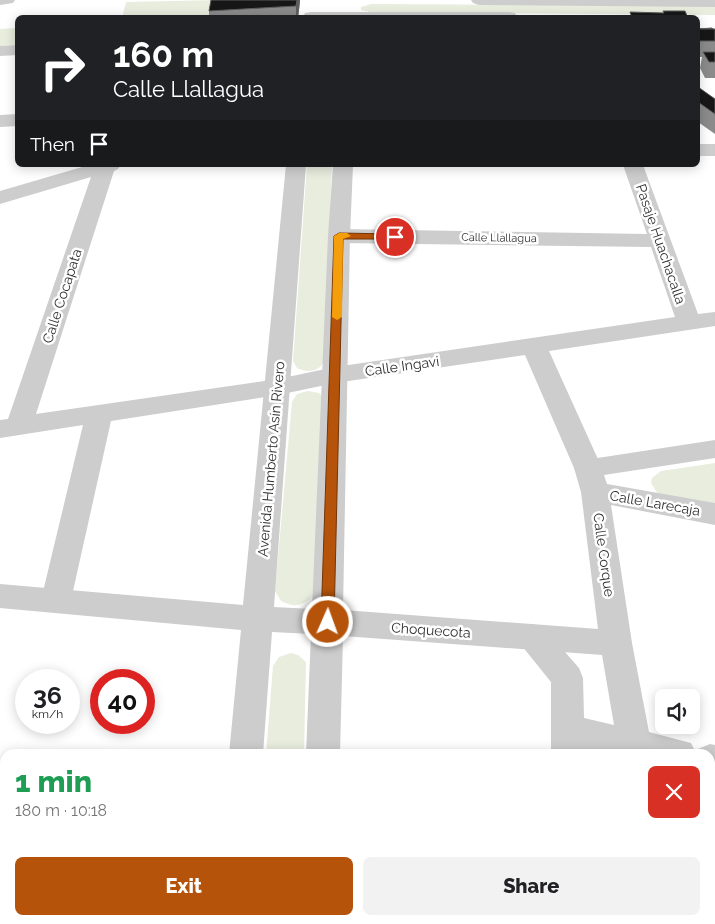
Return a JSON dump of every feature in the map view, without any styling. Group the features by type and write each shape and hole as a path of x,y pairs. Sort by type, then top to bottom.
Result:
{"street":[{"path":"0,0 7,0"},
{"path":"311,15 312,0"},
{"path":"479,0 715,2"},
{"path":"324,15 350,11 467,15"},
{"path":"0,51 15,50"},
{"path":"0,121 15,120"},
{"path":"700,150 715,150"},
{"path":"0,198 105,167"},
{"name":"Calle Cocapata","path":"10,428 108,167"},
{"name":"Avenida Humberto Asín Rivero","path":"246,749 296,167"},
{"path":"323,749 339,236 343,167"},
{"name":"Pasaje Huachacalla","path":"634,167 689,322"},
{"name":"Calle Llallagua","path":"339,236 660,240"},
{"name":"Calle Ingavi","path":"10,428 278,387 335,376 715,319"},
{"name":"Calle Corque","path":"534,346 591,480 634,744"},
{"path":"56,600 99,414"},
{"path":"591,480 715,449"},
{"name":"Calle Larecaja","path":"591,480 715,514"},
{"name":"Choquecota","path":"0,596 257,619 328,622 616,642"},
{"path":"533,637 567,678 568,742 634,744 656,749"}],"shaded area":[{"path":"218,0 214,15 123,15 126,2"},
{"path":"371,4 715,6 715,15 370,12 361,10 361,7"},
{"path":"15,28 15,45 0,46 0,29"},
{"path":"307,167 332,167 324,360 320,367 309,371 297,368 293,361"},
{"path":"308,391 319,393 323,397 313,596 302,604 290,605 281,601 275,591 292,402 297,394"},
{"path":"715,463 715,506 658,494 651,483 652,478 661,471"},
{"path":"291,653 298,655 306,662 304,749 266,749 273,666 279,657"}],"building":[{"path":"211,0 297,0 296,6 209,11"},
{"path":"663,11 685,11 687,15 631,15 630,12 664,13"},
{"path":"700,29 715,29 715,41 700,41"},
{"path":"703,52 715,52 715,62 709,62"},
{"path":"700,88 715,99 715,114 700,103"}],"slow traffic":[{"path":"337,317 339,236 347,236"}],"route":[{"path":"328,622 339,236 395,237"}]}
